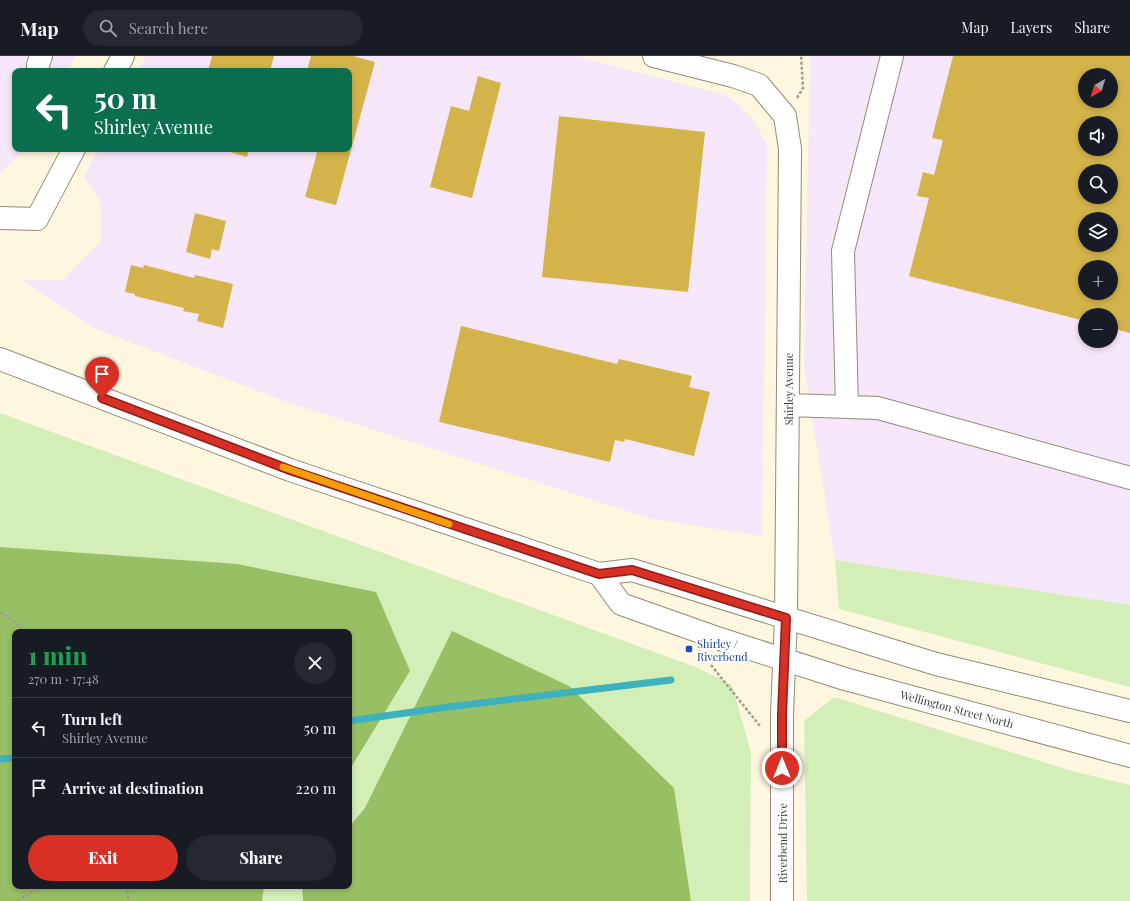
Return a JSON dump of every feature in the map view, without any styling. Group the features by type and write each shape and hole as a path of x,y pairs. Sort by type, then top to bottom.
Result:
{"main road":[{"path":"117,68 123,56"},
{"path":"654,56 733,76 759,86 785,116"},
{"path":"847,407 843,251 892,56"},
{"name":"Shirley Avenue","path":"785,116 790,150 786,618"},
{"path":"0,218 37,219 72,152"},
{"path":"0,359 290,470 599,574 632,570 936,664 1130,711"},
{"path":"788,405 878,408 1130,478"},
{"path":"599,574 622,604 784,659"},
{"name":"Riverbend Drive","path":"782,901 782,753 786,618"},
{"name":"Wellington Street North","path":"784,659 845,679 1130,756"}],"path":[{"path":"785,116 803,88 801,56"},
{"path":"0,612 24,629"},
{"path":"711,665 782,753"},
{"path":"16,901 37,889"},
{"path":"127,889 129,901"}],"shaded area":[{"path":"0,56 76,56 69,68 12,68 12,152 23,152 0,173"},
{"path":"146,56 576,56 728,96 752,118 767,145 762,536 652,519 287,402 96,329 21,280 63,280 101,241 100,201 84,177 96,152 352,152 352,68 140,68"},
{"path":"810,56 1130,56 1130,605 835,560 804,366"}],"green space":[{"path":"0,413 698,668 732,685 751,753 750,901 691,901 674,788 452,632 365,809 352,824 352,748 376,592 0,547"},
{"path":"0,547 237,564 376,592 410,671 352,766 352,629 12,629 12,889 264,889 262,901 0,901"},
{"path":"835,560 1130,605 1130,687 839,609"},
{"path":"452,631 569,686 674,788 691,901 303,901 302,889 352,889 352,823 365,808"},
{"path":"834,697 1072,771 1130,785 1130,901 807,901 804,721"},
{"path":"264,889 302,889 303,901 262,901"}],"building":[{"path":"212,56 274,56 271,68 209,68"},
{"path":"311,56 353,56 375,62 352,146 352,68 308,68"},
{"path":"953,56 1130,56 1130,333 1118,330 1118,308 1078,308 1078,319 909,276 929,198 917,196 923,172 934,175 943,140 932,138"},
{"path":"478,76 501,83 472,198 430,187 451,106 469,111"},
{"path":"559,116 705,132 688,292 542,277"},
{"path":"230,152 248,152 247,157"},
{"path":"317,152 350,152 336,205 305,197"},
{"path":"195,213 226,221 219,251 212,249 210,259 186,252"},
{"path":"131,265 143,268 144,265 194,278 195,275 233,284 223,328 197,321 199,314 183,311 184,308 135,296 135,294 125,292"},
{"path":"461,326 617,364 619,359 692,376 689,387 710,392 694,456 625,439 624,442 615,440 610,462 439,422"}],"waterway":[{"path":"352,721 448,707 671,680"},
{"path":"0,759 12,758"}],"slow traffic":[{"path":"283,467 449,524"}],"place":[{"name":"Shirley / Riverbend","path":"689,649"}],"route":[{"path":"102,398 290,470 599,574 632,570 786,618 782,714 782,768"}]}
